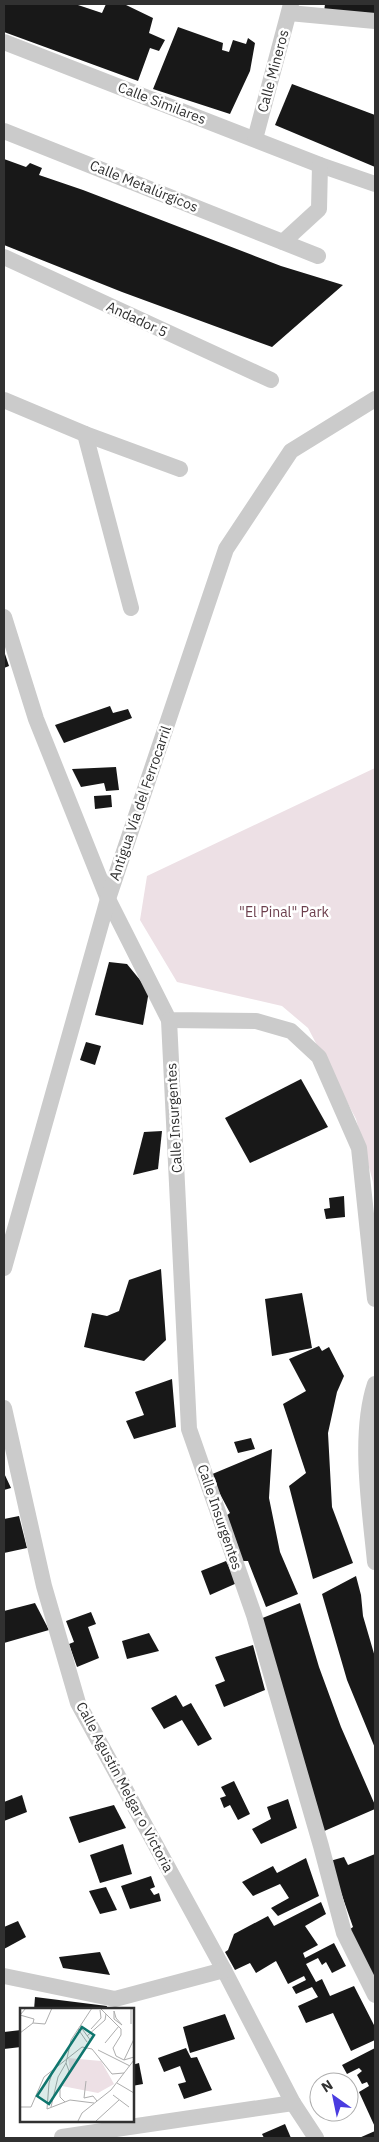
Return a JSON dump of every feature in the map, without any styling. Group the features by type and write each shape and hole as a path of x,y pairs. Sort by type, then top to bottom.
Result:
{"street":[{"path":"290,8 375,21"},
{"name":"Calle Mineros","path":"254,139 290,8"},
{"name":"Calle Similares","path":"4,42 320,165 375,184"},
{"name":"Calle Metalúrgicos","path":"4,131 318,256"},
{"path":"283,242 319,209 320,165"},
{"name":"Andador 5","path":"4,257 271,380"},
{"name":"Antigua Vía del Ferrocarril","path":"4,1268 108,898 226,549 291,452 375,399"},
{"path":"4,400 85,434 180,469"},
{"path":"85,434 131,608"},
{"path":"4,617 36,719 108,898 169,1020 256,1021 291,1031 319,1057 359,1148 375,1299"},
{"name":"Calle Insurgentes","path":"169,1020 189,1429 254,1615 344,1933 375,1995"},
{"path":"375,1384 370,1400 366,1466 375,1562"},
{"name":"Calle Agustín Melgar o Victoria","path":"4,1408 44,1586 78,1703 224,1970 293,2103 316,2138"},
{"path":"4,1976 115,1998 224,1970"},
{"path":"62,2137 293,2103"}],"green space":[{"name":"\"El Pinal\" Park","path":"375,768 375,1204 373,1182 356,1119 308,1028 282,1006 177,982 140,920 147,876"}],"building":[{"path":"4,4 75,4 102,13 106,4 124,4 153,18 149,33 165,40 159,51 150,48 138,81 4,32"},
{"path":"325,4 375,4 375,16 324,12"},
{"path":"178,27 223,43 222,50 229,52 233,40 246,44 248,38 255,43 250,71 230,114 153,89"},
{"path":"292,84 375,115 375,167 275,125"},
{"path":"4,159 26,167 30,163 42,168 39,175 281,266 343,285 272,347 122,292 4,245"},
{"path":"4,651 9,666 4,668"},
{"path":"110,706 113,713 128,709 132,718 64,743 55,725"},
{"path":"116,767 119,790 106,791 104,783 81,787 72,769"},
{"path":"111,795 112,807 95,809 94,796"},
{"path":"109,962 127,964 149,991 143,1025 95,1015"},
{"path":"86,1042 101,1046 95,1065 80,1060"},
{"path":"301,1079 328,1127 250,1163 225,1118"},
{"path":"162,1131 158,1169 133,1175 144,1132"},
{"path":"344,1196 345,1217 326,1219 324,1209 330,1208 329,1198"},
{"path":"161,1269 166,1340 144,1361 84,1347 92,1313 107,1316 119,1311 129,1280"},
{"path":"302,1293 312,1348 272,1356 265,1299"},
{"path":"319,1346 322,1351 329,1347 344,1376 337,1392 328,1433 332,1507 353,1563 313,1579 289,1486 306,1473 283,1404 306,1391 289,1359"},
{"path":"172,1379 176,1427 134,1439 126,1421 144,1415 135,1392"},
{"path":"251,1438 255,1449 238,1453 234,1442"},
{"path":"272,1449 269,1498 280,1552 298,1594 266,1607 248,1561 235,1561 221,1519 230,1513 210,1475"},
{"path":"4,1473 11,1488 4,1490"},
{"path":"19,1516 27,1548 4,1553 4,1519"},
{"path":"226,1561 237,1583 210,1595 201,1571"},
{"path":"356,1576 361,1595 363,1616 375,1657 375,1748 347,1680 322,1594"},
{"path":"35,1603 49,1630 4,1643 4,1611"},
{"path":"300,1603 319,1667 341,1727 375,1805 375,1809 322,1832 260,1619"},
{"path":"91,1612 96,1624 88,1627 99,1658 77,1667 69,1644 74,1642 66,1621"},
{"path":"149,1633 159,1651 127,1659 122,1641"},
{"path":"253,1645 265,1690 224,1707 215,1685 225,1681 215,1657"},
{"path":"176,1695 183,1707 191,1703 212,1739 198,1746 182,1720 164,1729 151,1708"},
{"path":"234,1781 250,1814 238,1820 230,1805 224,1808 220,1798 226,1796 221,1787"},
{"path":"22,1795 27,1812 4,1821 4,1802"},
{"path":"288,1799 297,1828 261,1844 252,1829 271,1819 267,1807"},
{"path":"114,1805 126,1828 79,1843 69,1817"},
{"path":"123,1844 132,1874 100,1883 90,1855"},
{"path":"375,1854 375,1988 346,1932 353,1927 330,1861 344,1857 348,1865"},
{"path":"306,1858 319,1896 278,1916 271,1908 289,1898 280,1884 253,1896 242,1882 273,1866 277,1873"},
{"path":"151,1876 155,1887 150,1889 154,1895 159,1893 161,1901 130,1909 121,1886"},
{"path":"106,1887 117,1910 100,1914 89,1891"},
{"path":"321,1902 326,1914 305,1926 318,1945 303,1953 305,1958 334,1943 346,1966 332,1973 326,1962 322,1965 318,1958 306,1964 316,1982 322,1979 330,1996 354,1986 375,2027 375,2040 351,2051 333,2013 306,2023 298,2006 318,1997 312,1987 296,1994 292,1987 306,1980 304,1976 288,1984 276,1961 256,1973 250,1963 235,1970 225,1952 228,1950 234,1934 268,1916 274,1926"},
{"path":"18,1921 26,1937 4,1949 4,1927"},
{"path":"100,1952 110,1975 63,1968 59,1957"},
{"path":"35,1997 107,2006 106,2008 34,2008"},
{"path":"225,2014 235,2039 190,2053 183,2027"},
{"path":"20,2030 20,2047 4,2049 4,2032"},
{"path":"186,2048 191,2058 197,2057 212,2090 184,2099 178,2084 186,2082 180,2066 164,2072 158,2058"},
{"path":"375,2048 375,2127 359,2092 369,2086 367,2082 362,2084 359,2079 359,2073 362,2071 359,2068 346,2072 342,2065"},
{"path":"139,2063 143,2084 134,2086 134,2064"},
{"path":"285,2124 291,2138 264,2138 262,2134"},
{"path":"375,2131 375,2138 359,2138"}]}
